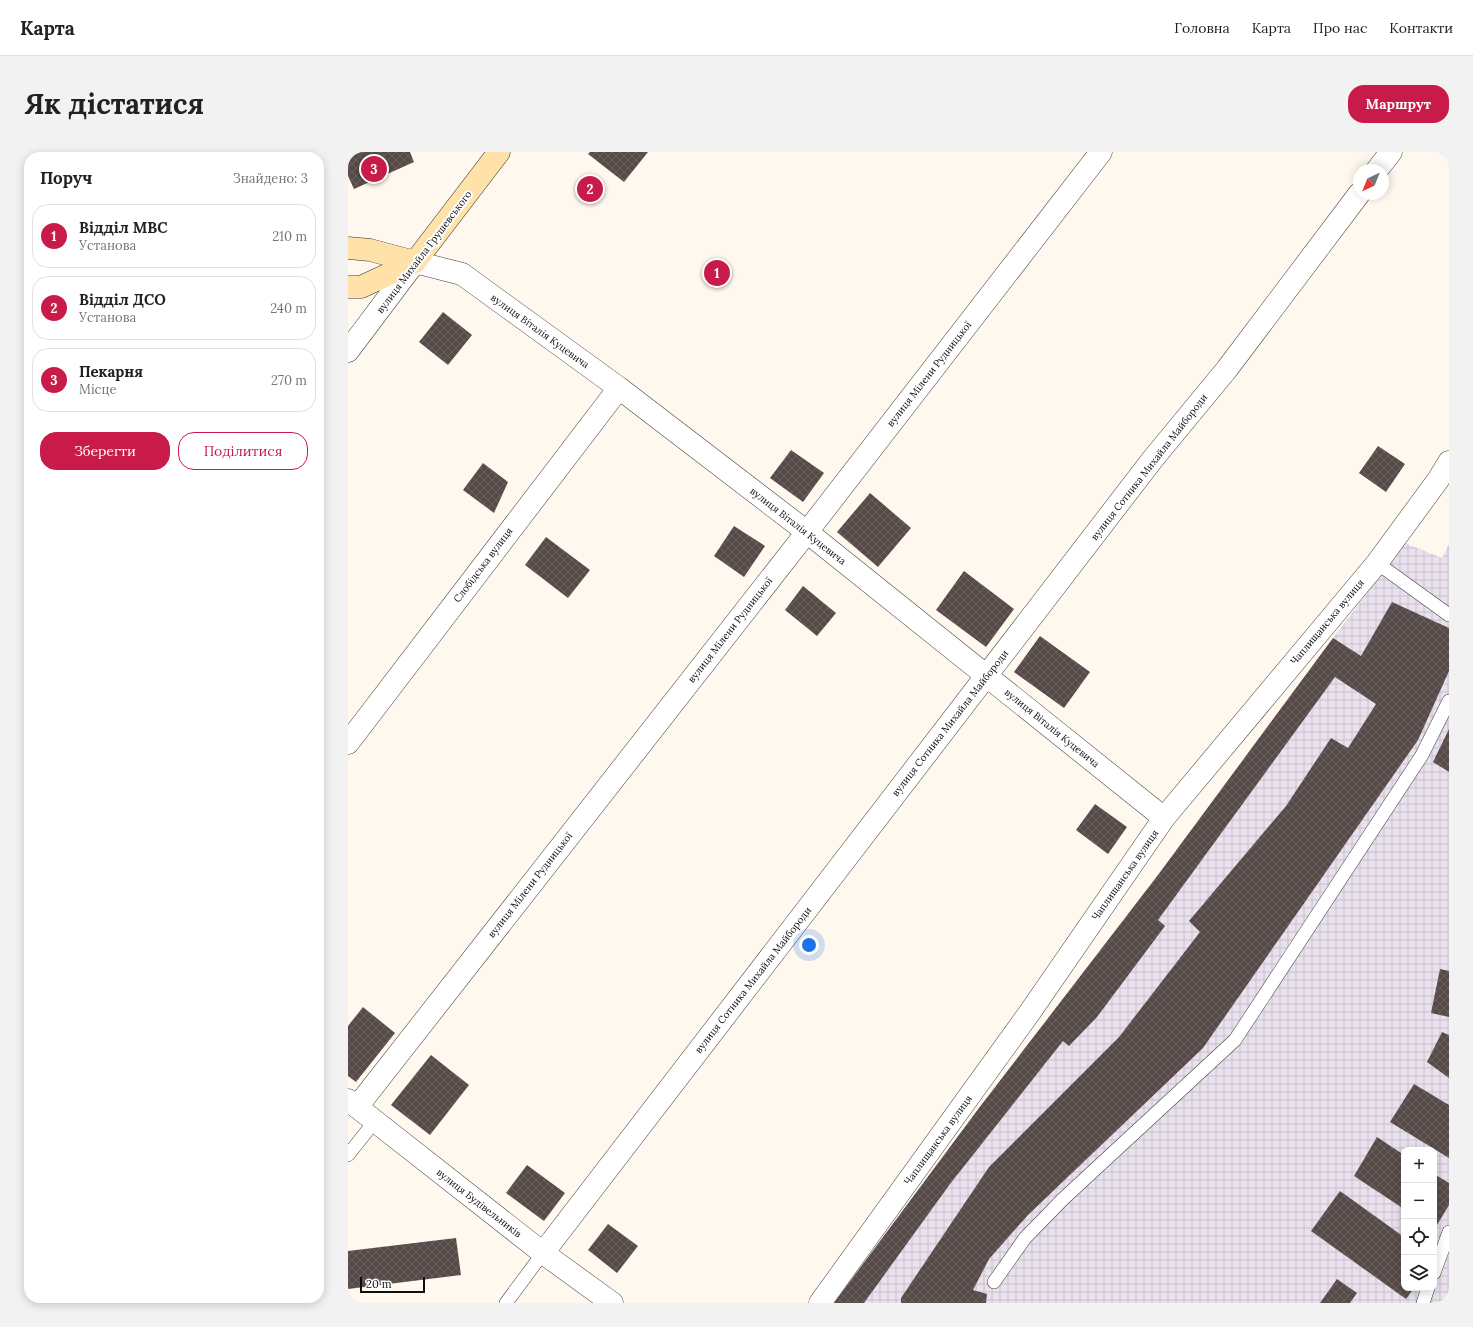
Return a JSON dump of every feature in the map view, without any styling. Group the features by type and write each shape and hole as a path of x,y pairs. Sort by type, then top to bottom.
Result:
{"main road":[{"name":"вулиця Михайла Грушевського","path":"416,262 499,152"},
{"path":"348,248 370,250 416,262"},
{"path":"348,287 361,287 416,262"}],"street":[{"name":"вулиця Мілени Рудницької","path":"352,1104 806,532 1101,152"},
{"path":"1382,164 1391,152"},
{"name":"вулиця Сотника Михайла Майбороди","path":"543,1254 1152,460 1227,369 1354,200"},
{"name":"вулиця Михайла Грушевського","path":"348,352 416,262"},
{"name":"вулиця Віталія Куцевича","path":"416,262 462,274 619,388 806,532 1164,818"},
{"name":"Слобідська вулиця","path":"348,743 619,388"},
{"name":"Чаплищанська вулиця","path":"820,1303 1030,1012 1164,818 1377,563 1438,480 1449,462"},
{"name":"вулиця Будівельників","path":"352,1104 543,1254 612,1303"}],"lane":[{"path":"1377,563 1449,615"},
{"path":"994,1282 1025,1238 1063,1199 1234,1040 1422,755 1449,701"},
{"path":"348,1154 375,1121"},
{"path":"1437,1265 1449,1232"},
{"path":"506,1303 543,1254"},
{"path":"1423,1303 1427,1291"}],"shaded area":[{"path":"1405,543 1442,558 1449,544 1449,1303 834,1303 979,1108 1158,875"}],"building":[{"path":"348,152 410,152 414,162 354,189 348,176"},
{"path":"590,152 648,152 624,182 588,154"},
{"path":"443,312 472,335 448,365 419,342"},
{"path":"1378,446 1405,464 1386,492 1359,473"},
{"path":"791,450 824,473 803,502 770,478"},
{"path":"483,463 508,482 494,513 463,490"},
{"path":"870,493 911,528 878,567 837,532"},
{"path":"734,526 765,546 744,577 714,556"},
{"path":"546,537 590,570 568,598 525,565"},
{"path":"964,571 1014,609 986,647 936,610"},
{"path":"803,586 836,613 817,636 785,610"},
{"path":"1392,602 1449,628 1449,671 1418,740 1203,1048 1028,1215 989,1259 973,1290 987,1294 986,1303 901,1303 901,1298 989,1167 1119,1037 1200,932 1189,921 1286,806 1331,738 1348,748 1376,704 1335,677 1158,920 1165,926 1097,1017 1069,1046 1063,1041 950,1184 864,1303 834,1303 979,1108 1158,875 1333,638 1361,656"},
{"path":"1040,636 1090,672 1064,708 1014,672"},
{"path":"1449,729 1449,772 1433,762"},
{"path":"1095,804 1127,827 1108,854 1076,830"},
{"path":"1440,969 1449,971 1449,1017 1431,1013"},
{"path":"363,1007 395,1033 356,1082 348,1076 348,1026"},
{"path":"1442,1032 1449,1035 1449,1078 1427,1062"},
{"path":"431,1055 469,1085 430,1135 391,1105"},
{"path":"1414,1084 1449,1105 1449,1158 1437,1151 1437,1147 1431,1147 1390,1122"},
{"path":"1377,1137 1401,1153 1401,1207 1354,1176"},
{"path":"527,1165 565,1193 544,1221 506,1193"},
{"path":"1437,1176 1449,1183 1449,1205 1437,1225"},
{"path":"1340,1191 1401,1235 1401,1291 1412,1291 1406,1299 1311,1231"},
{"path":"608,1224 638,1246 617,1273 588,1250"},
{"path":"456,1238 461,1275 348,1289 348,1251"},
{"path":"1337,1279 1357,1293 1350,1303 1320,1303"}],"place":[{"name":"Пекарня","path":"374,169"},
{"name":"Відділ ДСО","path":"590,189"},
{"name":"Відділ МВС","path":"717,273"}]}
